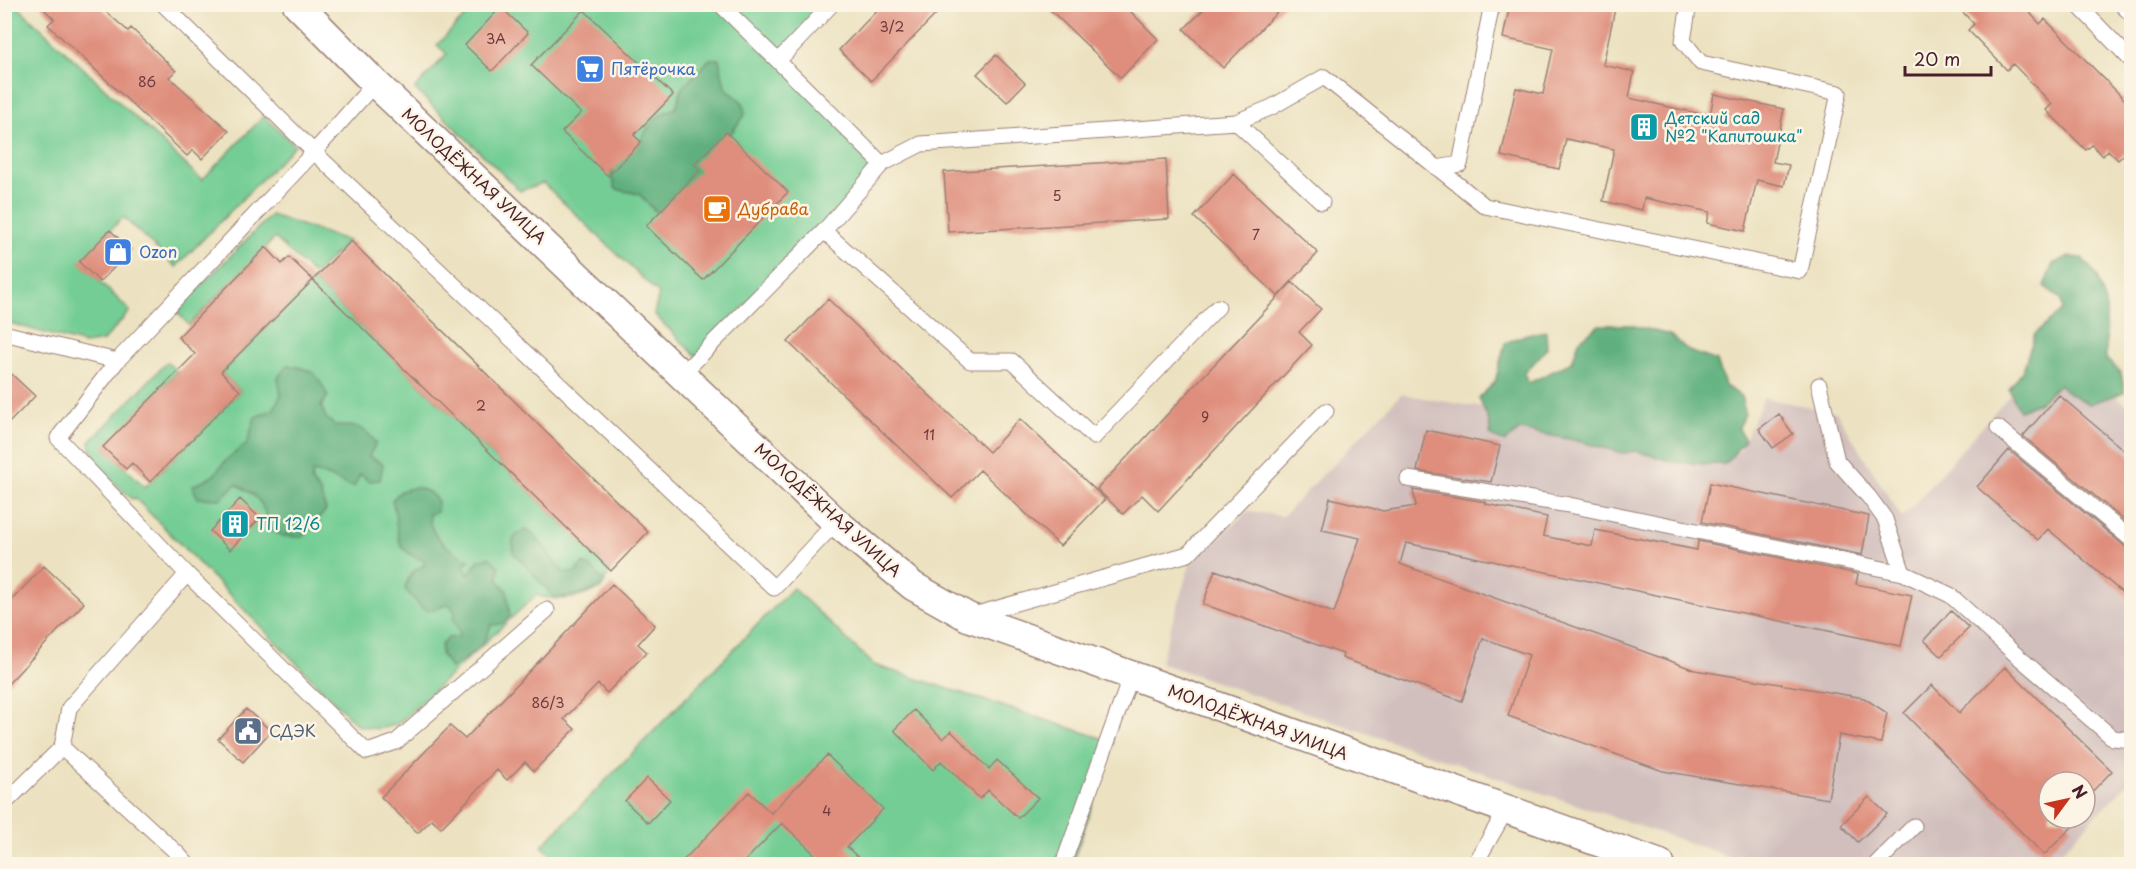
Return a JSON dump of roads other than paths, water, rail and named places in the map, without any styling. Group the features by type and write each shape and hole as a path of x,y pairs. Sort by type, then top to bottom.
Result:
{"street":[{"name":"МОЛОДЁЖНАЯ УЛИЦА","path":"297,4 375,83 836,522 913,586 968,617 1660,864"}],"lane":[{"path":"163,4 314,152 774,588 836,522"},
{"path":"720,4 882,164"},
{"path":"778,61 832,4"},
{"path":"1437,168 1460,164 1492,4"},
{"path":"682,374 824,231 882,164 921,144 1236,122 1272,107 1324,77 1485,206 1800,271 1839,93 1701,63 1683,41 1689,4"},
{"path":"2077,4 2132,61"},
{"path":"2121,4 2132,15"},
{"path":"375,83 314,152 117,361 58,438 187,574 367,752 396,742 547,610"},
{"path":"1236,122 1322,202"},
{"path":"824,231 970,361 1012,361 1095,437 1218,307"},
{"path":"4,333 117,361"},
{"path":"1819,385 1837,461 1869,496 1885,519 1903,573"},
{"path":"968,617 1188,554 1326,411"},
{"path":"1998,428 2132,540"},
{"path":"1408,479 1569,505 1903,573 1950,595 2113,738 2132,741"},
{"path":"4,804 62,747 69,708 187,574"},
{"path":"1064,864 1131,676"},
{"path":"62,747 177,853 186,862 184,864"},
{"path":"1475,864 1506,810"},
{"path":"1876,864 1914,826"}],"place":[{"name":"Пятёрочка","path":"590,69"},
{"name":"Детский сад №2 \"Капитошка\"","path":"1644,127"},
{"name":"Дубрава","path":"717,209"},
{"name":"Ozon","path":"118,252"},
{"name":"ТП 12/6","path":"235,524"},
{"name":"СДЭК","path":"248,731"}]}
